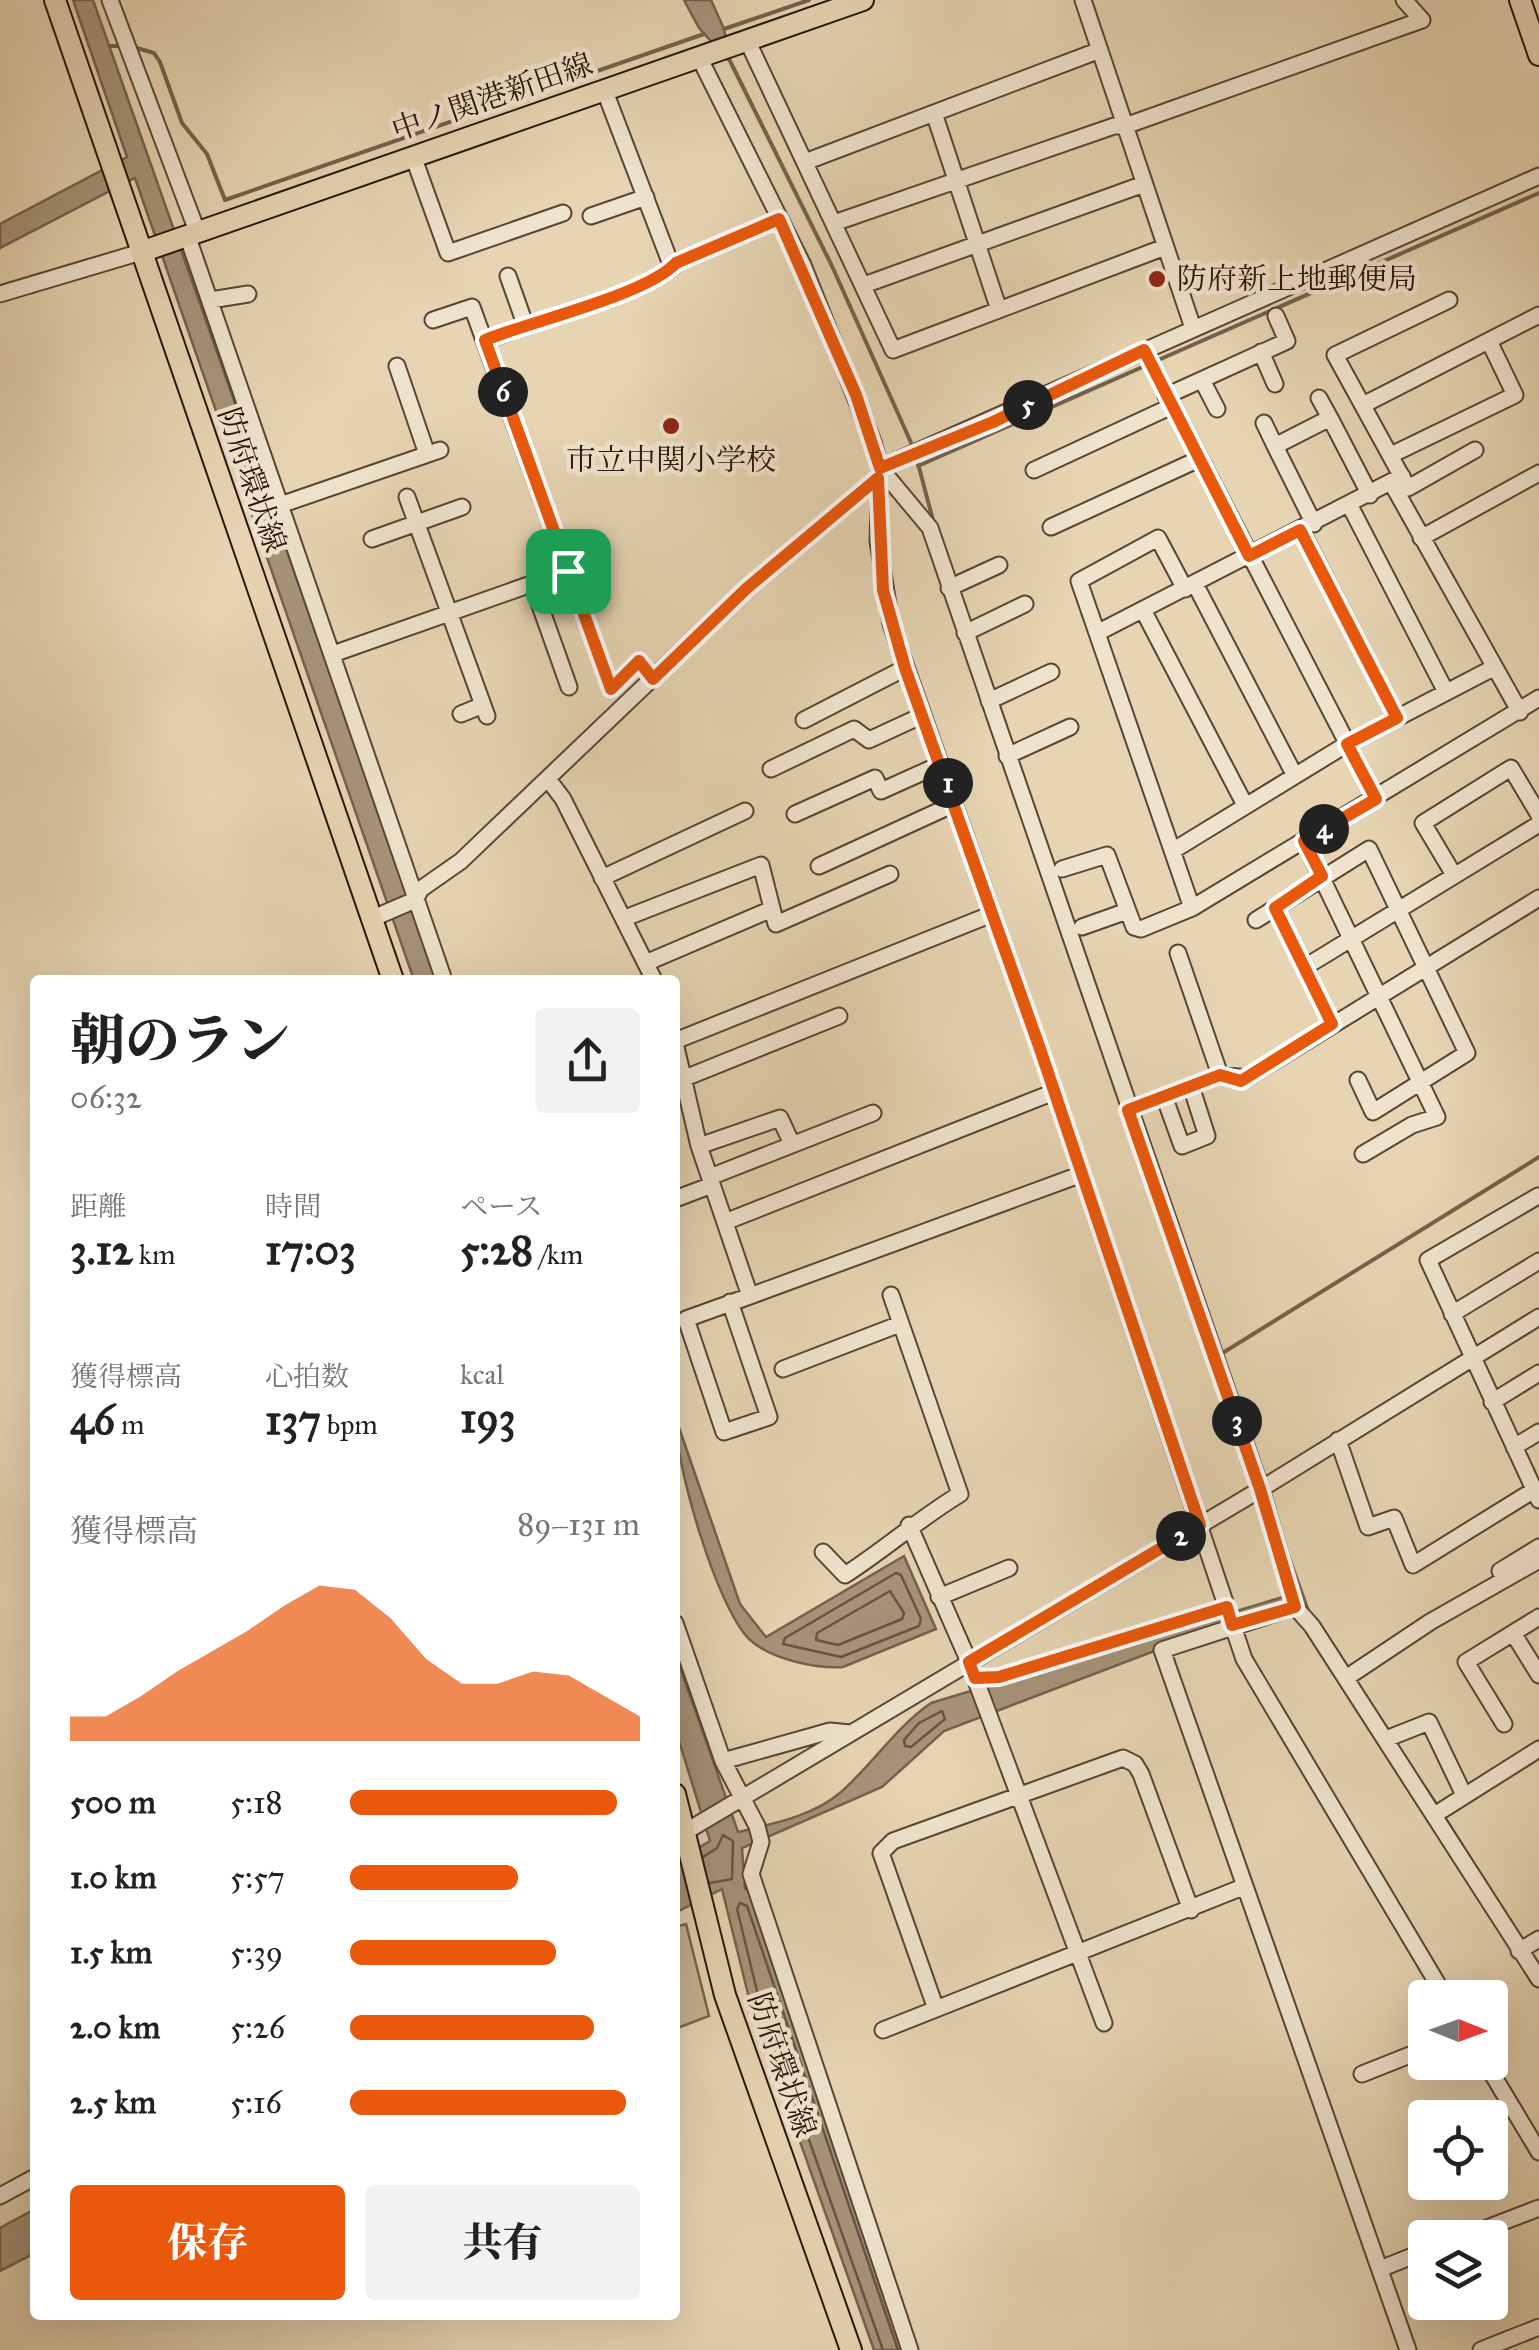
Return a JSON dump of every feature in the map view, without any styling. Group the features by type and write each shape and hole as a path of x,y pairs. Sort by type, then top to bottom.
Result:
{"main road":[{"name":"防府環状線","path":"56,0 122,190 150,249 375,915 391,975"},
{"name":"中ノ関港新田線","path":"150,249 863,0"},
{"path":"1520,0 1535,28 1539,55"},
{"name":"防府環状線","path":"683,1840 705,1904 725,1996 852,2350"}],"street":[{"path":"110,0 442,975"},
{"path":"1084,0 1193,328"},
{"path":"834,223 1114,126 1125,126 1422,20 1404,0"},
{"path":"745,41 893,350 1166,246"},
{"path":"805,162 1100,50"},
{"path":"707,54 856,395 879,473 883,590 905,668 1054,1092 1229,1614 1264,1695 1435,1980"},
{"path":"604,89 672,267"},
{"path":"934,113 999,310"},
{"path":"414,156 448,253 562,213"},
{"path":"375,915 415,900 421,890 461,861 747,588 879,473 1144,350 1539,176"},
{"path":"864,285 1144,184"},
{"path":"591,216 646,197"},
{"path":"485,340 637,286 779,219"},
{"path":"0,294 150,249"},
{"path":"508,276 525,324"},
{"path":"210,300 248,294"},
{"path":"1449,300 1335,355 1390,454 1396,479 1421,538 1520,712"},
{"path":"433,320 472,307 611,689 639,661 653,679"},
{"path":"1363,405 1539,315"},
{"path":"1034,470 1202,380 1287,341 1276,316"},
{"path":"1390,454 1515,395 1489,340"},
{"path":"1144,350 1376,799"},
{"path":"1261,352 1274,384"},
{"path":"280,505 433,452 397,366"},
{"path":"1202,380 1217,409"},
{"path":"1319,398 1370,496"},
{"path":"1275,446 1330,418"},
{"path":"1264,422 1307,527 1397,718"},
{"path":"1396,479 1408,488 1475,450"},
{"path":"1050,527 1198,459"},
{"path":"879,473 930,528 1260,1489 1295,1607 1436,1814 1539,1979"},
{"path":"1421,538 1539,473"},
{"path":"1097,633 1370,496 1396,479"},
{"path":"407,497 485,711 460,714"},
{"path":"372,540 462,506"},
{"path":"1350,506 1446,692"},
{"path":"1192,908 1080,581 1158,538 1190,587 1294,774"},
{"path":"949,588 1000,565"},
{"path":"332,654 568,571"},
{"path":"532,583 568,687"},
{"path":"966,633 1024,604"},
{"path":"1143,610 1245,804"},
{"path":"804,720 905,668"},
{"path":"1174,850 1294,774 1493,668"},
{"path":"989,702 1051,672"},
{"path":"1062,869 1108,855 1134,927 1141,929 1192,908 1539,698"},
{"path":"771,769 854,730 869,740 923,715"},
{"path":"1008,756 1070,727"},
{"path":"795,814 875,778 881,791 941,764"},
{"path":"1454,876 1423,823 1511,768 1539,816"},
{"path":"548,779 564,799 652,975"},
{"path":"819,866 954,804"},
{"path":"602,878 745,811"},
{"path":"1305,967 1539,824"},
{"path":"1304,841 1437,1117 1412,1124 1362,1154"},
{"path":"1256,920 1368,849 1466,1053 1373,1112 1358,1080"},
{"path":"625,918 760,865 776,924 890,874"},
{"path":"1128,1110 1220,1075 1247,1078 1539,898"},
{"path":"1275,908 1332,1024"},
{"path":"648,962 772,909"},
{"path":"1082,927 1127,911"},
{"path":"680,1040 992,914"},
{"path":"1178,953 1220,1075"},
{"path":"685,1078 840,1016"},
{"path":"680,1060 699,1146 750,1296"},
{"path":"1164,1096 1182,1146 1208,1136 1191,1086"},
{"path":"726,1222 1054,1092"},
{"path":"680,1196 792,1144 873,1113"},
{"path":"699,1146 780,1118 792,1144"},
{"path":"730,1302 769,1417 724,1432 686,1319 730,1302 1082,1174"},
{"path":"1338,1440 1368,1527 1394,1518 1413,1565 1536,1495 1428,1260 1538,1196"},
{"path":"1452,1314 1539,1262"},
{"path":"823,1552 845,1575 884,1550 910,1525 960,1494 890,1295"},
{"path":"683,1840 742,1799 1539,1317"},
{"path":"783,1370 900,1324"},
{"path":"1492,1402 1539,1373"},
{"path":"1514,1447 1539,1432"},
{"path":"910,1525 969,1662 1104,2023"},
{"path":"1429,1614 1539,1547"},
{"path":"1346,1678 1430,1622 1539,1560"},
{"path":"939,1597 1009,1568"},
{"path":"976,1682 1229,1614 1295,1607"},
{"path":"1229,1614 1162,1650 1408,2350"},
{"path":"1504,1724 1466,1662 1539,1617"},
{"path":"1513,1633 1539,1674"},
{"path":"680,1637 723,1762 759,1834 751,1874 910,2350"},
{"path":"1386,1739 1430,1722 1464,1794"},
{"path":"723,1762 830,1732 852,1733"},
{"path":"1436,1814 1539,1749"},
{"path":"936,2010 881,1853 893,1841 1114,1759 1130,1760 1141,1774 1191,1910"},
{"path":"883,2030 1244,1887"},
{"path":"1518,1951 1539,1939"},
{"path":"1362,2074 1408,2056"},
{"path":"1496,2080 1539,2152"},
{"path":"0,2196 30,2181"},
{"path":"1508,2220 1539,2208"},
{"path":"1380,2269 1408,2258"},
{"path":"1482,2350 1539,2327"}],"shaded area":[{"path":"686,1924 709,2016 680,2027 680,1926"}],"water":[{"path":"73,0 93,0 436,975 412,975 135,178 0,248 0,224 127,157"},
{"path":"684,0 711,0 724,29 731,63 699,28"},
{"path":"680,1430 740,1604 766,1637 904,1556 936,1629 843,1667 794,1661 758,1646 736,1622 724,1597 700,1533 682,1466"},
{"path":"1286,1596 1291,1606 1157,1650 944,1731 882,1787 742,1848 745,1889 752,1892 909,2350 874,2350 749,1998 722,1889 680,1910 680,1858 710,1841 680,1744 680,1667 738,1832 792,1818 830,1800 931,1703"},
{"path":"30,2212 30,2256 0,2271 0,2228"}],"waterway":[{"path":"724,29 809,0"},
{"path":"133,47 154,53 160,62 182,123 207,154 225,200 704,34"},
{"path":"110,46 124,46"},
{"path":"731,63 832,266 913,447"},
{"path":"1156,361 1539,193"},
{"path":"918,466 1147,365"},
{"path":"916,456 934,524"},
{"path":"1221,1354 1539,1157"},
{"path":"1288,1555 1308,1611"},
{"path":"1421,1782 1438,1807"},
{"path":"1443,1815 1467,1854"}],"place":[{"name":"防府新上地郵便局","path":"1157,279"},
{"name":"市立中関小学校","path":"671,426"}],"route":[{"path":"779,219 803,265 856,395 880,468 993,422 1144,350 1249,556 1300,530 1397,718 1347,744 1376,799 1304,841 1322,876 1275,908 1332,1024 1241,1081 1220,1075 1128,1110 1260,1489 1295,1607 1232,1625 1227,1607 999,1677 975,1678 969,1662 1200,1525 1039,1046 905,668 883,590 878,478 747,588 653,679 639,661 611,689 568,571 485,340 637,286 669,272 676,263 779,219"}]}
